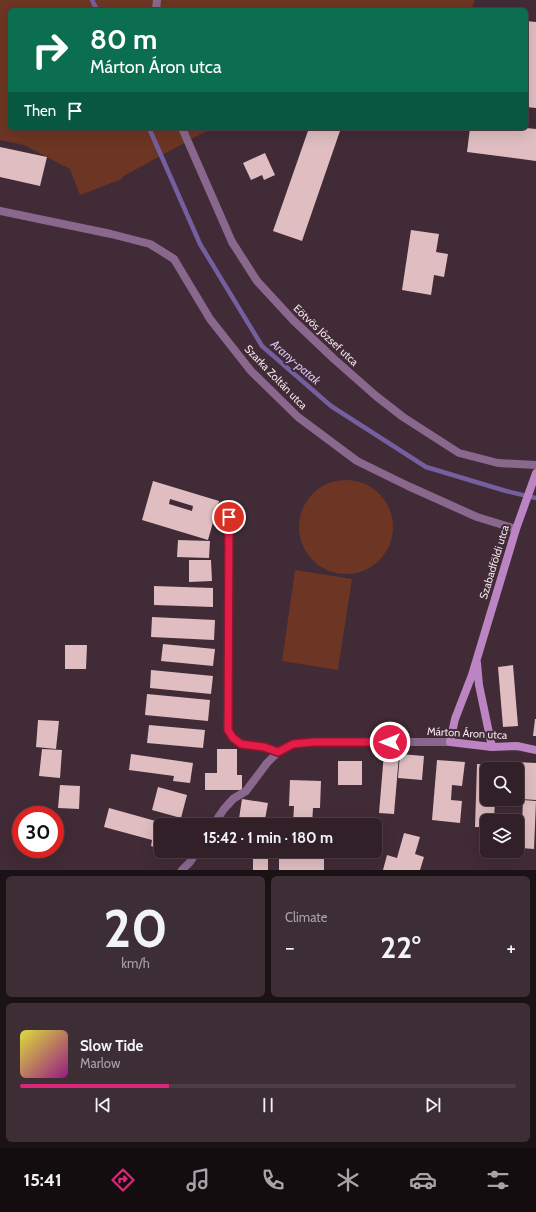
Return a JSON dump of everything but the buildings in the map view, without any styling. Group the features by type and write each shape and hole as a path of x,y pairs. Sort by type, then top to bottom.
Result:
{"street":[{"name":"Eötvös József utca","path":"183,130 232,242 257,281 298,325 382,401 403,417 459,453 498,463 536,466"},
{"name":"Szarka Zoltán utca","path":"0,211 112,234 150,244 174,259 210,320 251,371 298,417 356,461 477,517 516,529"},
{"name":"Szabadföldi utca","path":"450,742 455,719 472,675 516,529 535,475"},
{"path":"229,517 228,730 233,738 241,744 264,747 278,752"},
{"name":"Szabadföldi utca","path":"477,656 479,685 492,747"},
{"name":"Márton Áron utca","path":"218,818 233,799 246,791 267,763 278,752 293,744 314,742 450,742 492,747 517,746 536,750"},
{"path":"182,870 193,858"}],"shaded area":[{"path":"0,0 475,0 472,8 8,8 8,130 210,130 122,177 122,179 80,195 70,169 24,145 0,140"},
{"path":"346,480 364,484 379,494 389,509 393,527 389,545 379,560 364,570 346,574 328,570 313,560 303,545 299,527 303,509 313,494 328,484"},
{"path":"295,570 352,579 338,670 282,661"}],"waterway":[{"name":"Arany-patak","path":"92,0 96,8"},
{"name":"Arany-patak","path":"150,130 200,244 262,346 331,406 426,467 506,491 536,498"}],"route":[{"path":"229,517 228,730 233,738 241,744 257,745 278,752 293,744 314,742 390,742"}]}
